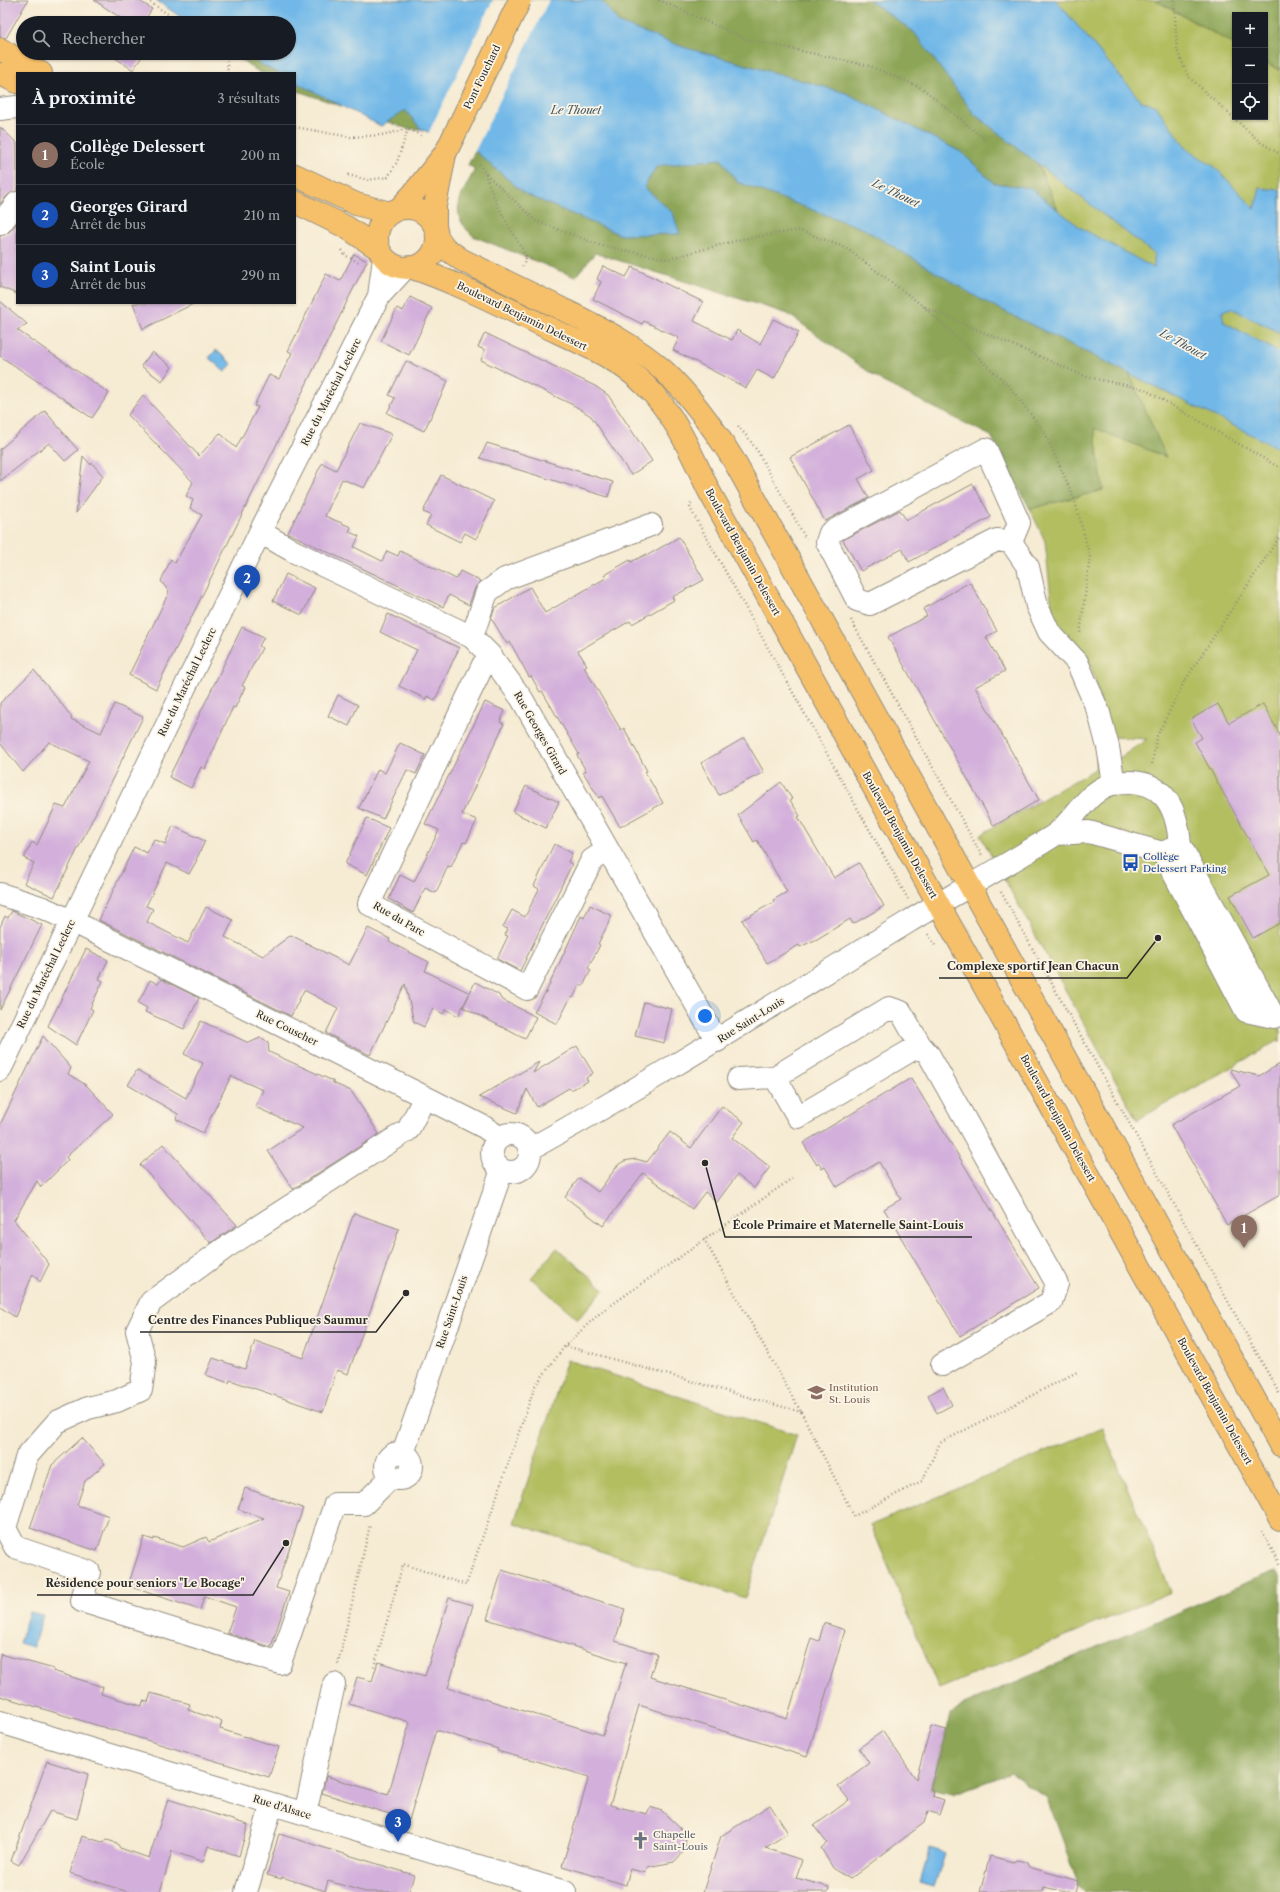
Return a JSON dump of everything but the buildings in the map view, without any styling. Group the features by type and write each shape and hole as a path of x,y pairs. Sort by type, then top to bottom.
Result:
{"main road":[{"name":"Pont Fouchard","path":"394,211 412,195 445,154 520,0"},
{"path":"0,49 16,58"},
{"path":"19,60 39,72"},
{"path":"0,74 16,82"},
{"name":"Pont Fouchard","path":"436,232 435,206 445,154"},
{"path":"296,175 356,204 394,211 410,208 420,210 428,217 445,248 462,260 601,328 634,348 663,371 694,402 714,429 733,459 1280,1445"},
{"path":"296,202 346,227 397,266 408,268 421,264 430,258 435,248 436,232"},
{"path":"381,253 377,239 378,229 383,220 394,211"},
{"name":"Boulevard Benjamin Delessert","path":"408,268 452,282 589,348 634,375 664,407 685,442 709,491 1280,1519"}],"street":[{"path":"0,109 16,107"},
{"path":"0,224 16,203"},
{"name":"Rue du Maréchal Leclerc","path":"379,296 381,253"},
{"name":"Rue du Maréchal Leclerc","path":"0,1070 260,532 379,296 408,268"},
{"path":"1011,542 1019,523 986,449 830,533 827,542 856,600 870,604 997,540 1011,542 1028,567 1037,606 1049,632 1077,662 1099,713 1108,747 1114,784"},
{"path":"472,637 476,621 487,592 505,579 651,525"},
{"name":"Rue Georges Girard","path":"260,532 296,552 472,637 490,655 522,699 717,1041"},
{"name":"Rue du Parc","path":"490,655 483,665 369,904 527,989 592,860 607,850"},
{"path":"1056,834 1084,802 1098,792 1114,784 1129,782 1148,784 1164,794 1173,812 1179,830 1171,849 1246,1011 1274,1017 1171,849 1089,832 1056,834"},
{"name":"Rue Saint-Louis","path":"530,1149 610,1105 717,1041 939,904 1056,834"},
{"name":"Rue Couscher","path":"0,894 43,908 72,922 425,1097 484,1127 500,1138"},
{"path":"738,1078 775,1076 889,1008 901,1012 920,1045 929,1055 1057,1284 1050,1302 942,1365"},
{"path":"775,1076 798,1117 920,1045"},
{"name":"Rue Saint-Louis","path":"425,1097 408,1130 225,1248 151,1302 137,1331 145,1362 141,1390 117,1401 88,1408 58,1422 27,1456 5,1528 16,1547 90,1572 82,1601 280,1663 335,1504 364,1504 392,1477 400,1480 404,1479 412,1470 412,1461 403,1453 502,1170"},
{"path":"506,1135 516,1135 525,1140 530,1149 528,1162 522,1169 511,1172 497,1167 492,1156 493,1147 500,1138 506,1135"},
{"path":"305,1814 334,1684"},
{"name":"Rue d'Alsace","path":"0,1722 565,1892"},
{"path":"246,1892 272,1804"}],"path":[{"path":"148,0 171,16"},
{"path":"659,0 746,39 870,66 922,88 986,140"},
{"path":"1174,0 1177,50 1188,76 1260,142 1280,154"},
{"path":"227,60 228,72"},
{"path":"296,128 350,137 382,135 408,129 421,135"},
{"path":"341,174 368,180 388,178 397,162 408,129"},
{"path":"479,164 485,173 536,221 599,245 668,259 742,239 799,230 846,248 923,306 1009,386 1044,432 1074,498 1090,556 1077,662"},
{"path":"485,173 490,190 502,216 527,257 521,269 514,266"},
{"path":"340,247 345,255 364,265"},
{"path":"923,306 1087,377 1144,388 1280,468"},
{"path":"758,452 808,542"},
{"path":"691,501 690,508 910,904"},
{"path":"1148,784 1157,736 1184,682 1280,536"},
{"path":"850,618 1280,1395"},
{"path":"374,1667 403,1564 466,1585 535,1386 566,1346 600,1313 794,1177"},
{"path":"704,1239 801,1412 854,1516 922,1481 940,1443 1077,1372"},
{"path":"566,1346 801,1412"},
{"path":"334,1684 377,1493"}],"green space":[{"path":"159,0 1042,0 1030,146 1166,457 1094,428 1103,490 1030,509 991,436 883,382 788,314 595,253 575,277 473,236 460,219 458,211 462,195 475,169 468,165 475,151 422,129 408,129 296,90 296,72 259,72 242,60 296,60 296,16 249,16"},
{"path":"1042,0 1155,0 1232,43 1232,120 1268,120 1268,64 1280,71 1280,1042 1278,1041 1137,1120 980,835 1095,769 1098,752 1096,723 1054,627 1045,541 1030,509 1103,490 1094,427 1165,457 1030,146","holes":["1055,629 1087,653 1101,702","1112,737 1147,739 1118,759"]},
{"path":"1155,0 1280,0 1280,70 1268,64 1268,12 1232,12 1232,43"},
{"path":"557,1248 604,1289 578,1319 531,1278"},
{"path":"567,1360 797,1435 745,1598 514,1523"},
{"path":"1102,1428 1171,1592 939,1689 871,1525"},
{"path":"1276,1570 1280,1577 1280,1892 1085,1892 1081,1889 1047,1798 1011,1773 952,1794 930,1789 951,1715 964,1704"}],"water":[{"name":"Le Thouet","path":"156,0 601,0 619,23 683,47 846,93 961,152 994,183 1030,188 1081,228 1154,268 1154,254 974,114 914,32 869,0 1056,0 1141,101 1156,106 1187,149 1215,167 1255,209 1260,188 1280,190 1280,333 1231,308 1222,312 1224,322 1280,353 1280,449 980,299 864,229 737,182 721,159 657,166 644,187 673,213 680,234 621,235 525,194 475,151 421,129 405,110 381,126 296,83 296,72 276,72 253,60 296,60 296,16 179,16"},
{"path":"216,350 232,364 225,372 209,358"},
{"path":"29,1612 43,1615 33,1647 19,1643"},
{"path":"930,1848 945,1853 934,1887 920,1883"}],"pier":[{"path":"493,0 549,0 474,153 428,134"}],"place":[{"name":"Georges Girard","path":"247,598"},
{"name":"Collège Delessert Parking","path":"1130,862"},
{"name":"Complexe sportif Jean Chacun","path":"1158,938"},
{"name":"École Primaire et Maternelle Saint-Louis","path":"705,1163"},
{"name":"Collège Delessert","path":"1244,1248"},
{"name":"Centre des Finances Publiques Saumur","path":"406,1293"},
{"name":"Institution St. Louis","path":"816,1393"},
{"name":"Résidence pour seniors \"Le Bocage\"","path":"286,1543"},
{"name":"Chapelle Saint-Louis","path":"640,1840"},
{"name":"Saint Louis","path":"398,1842"}]}
